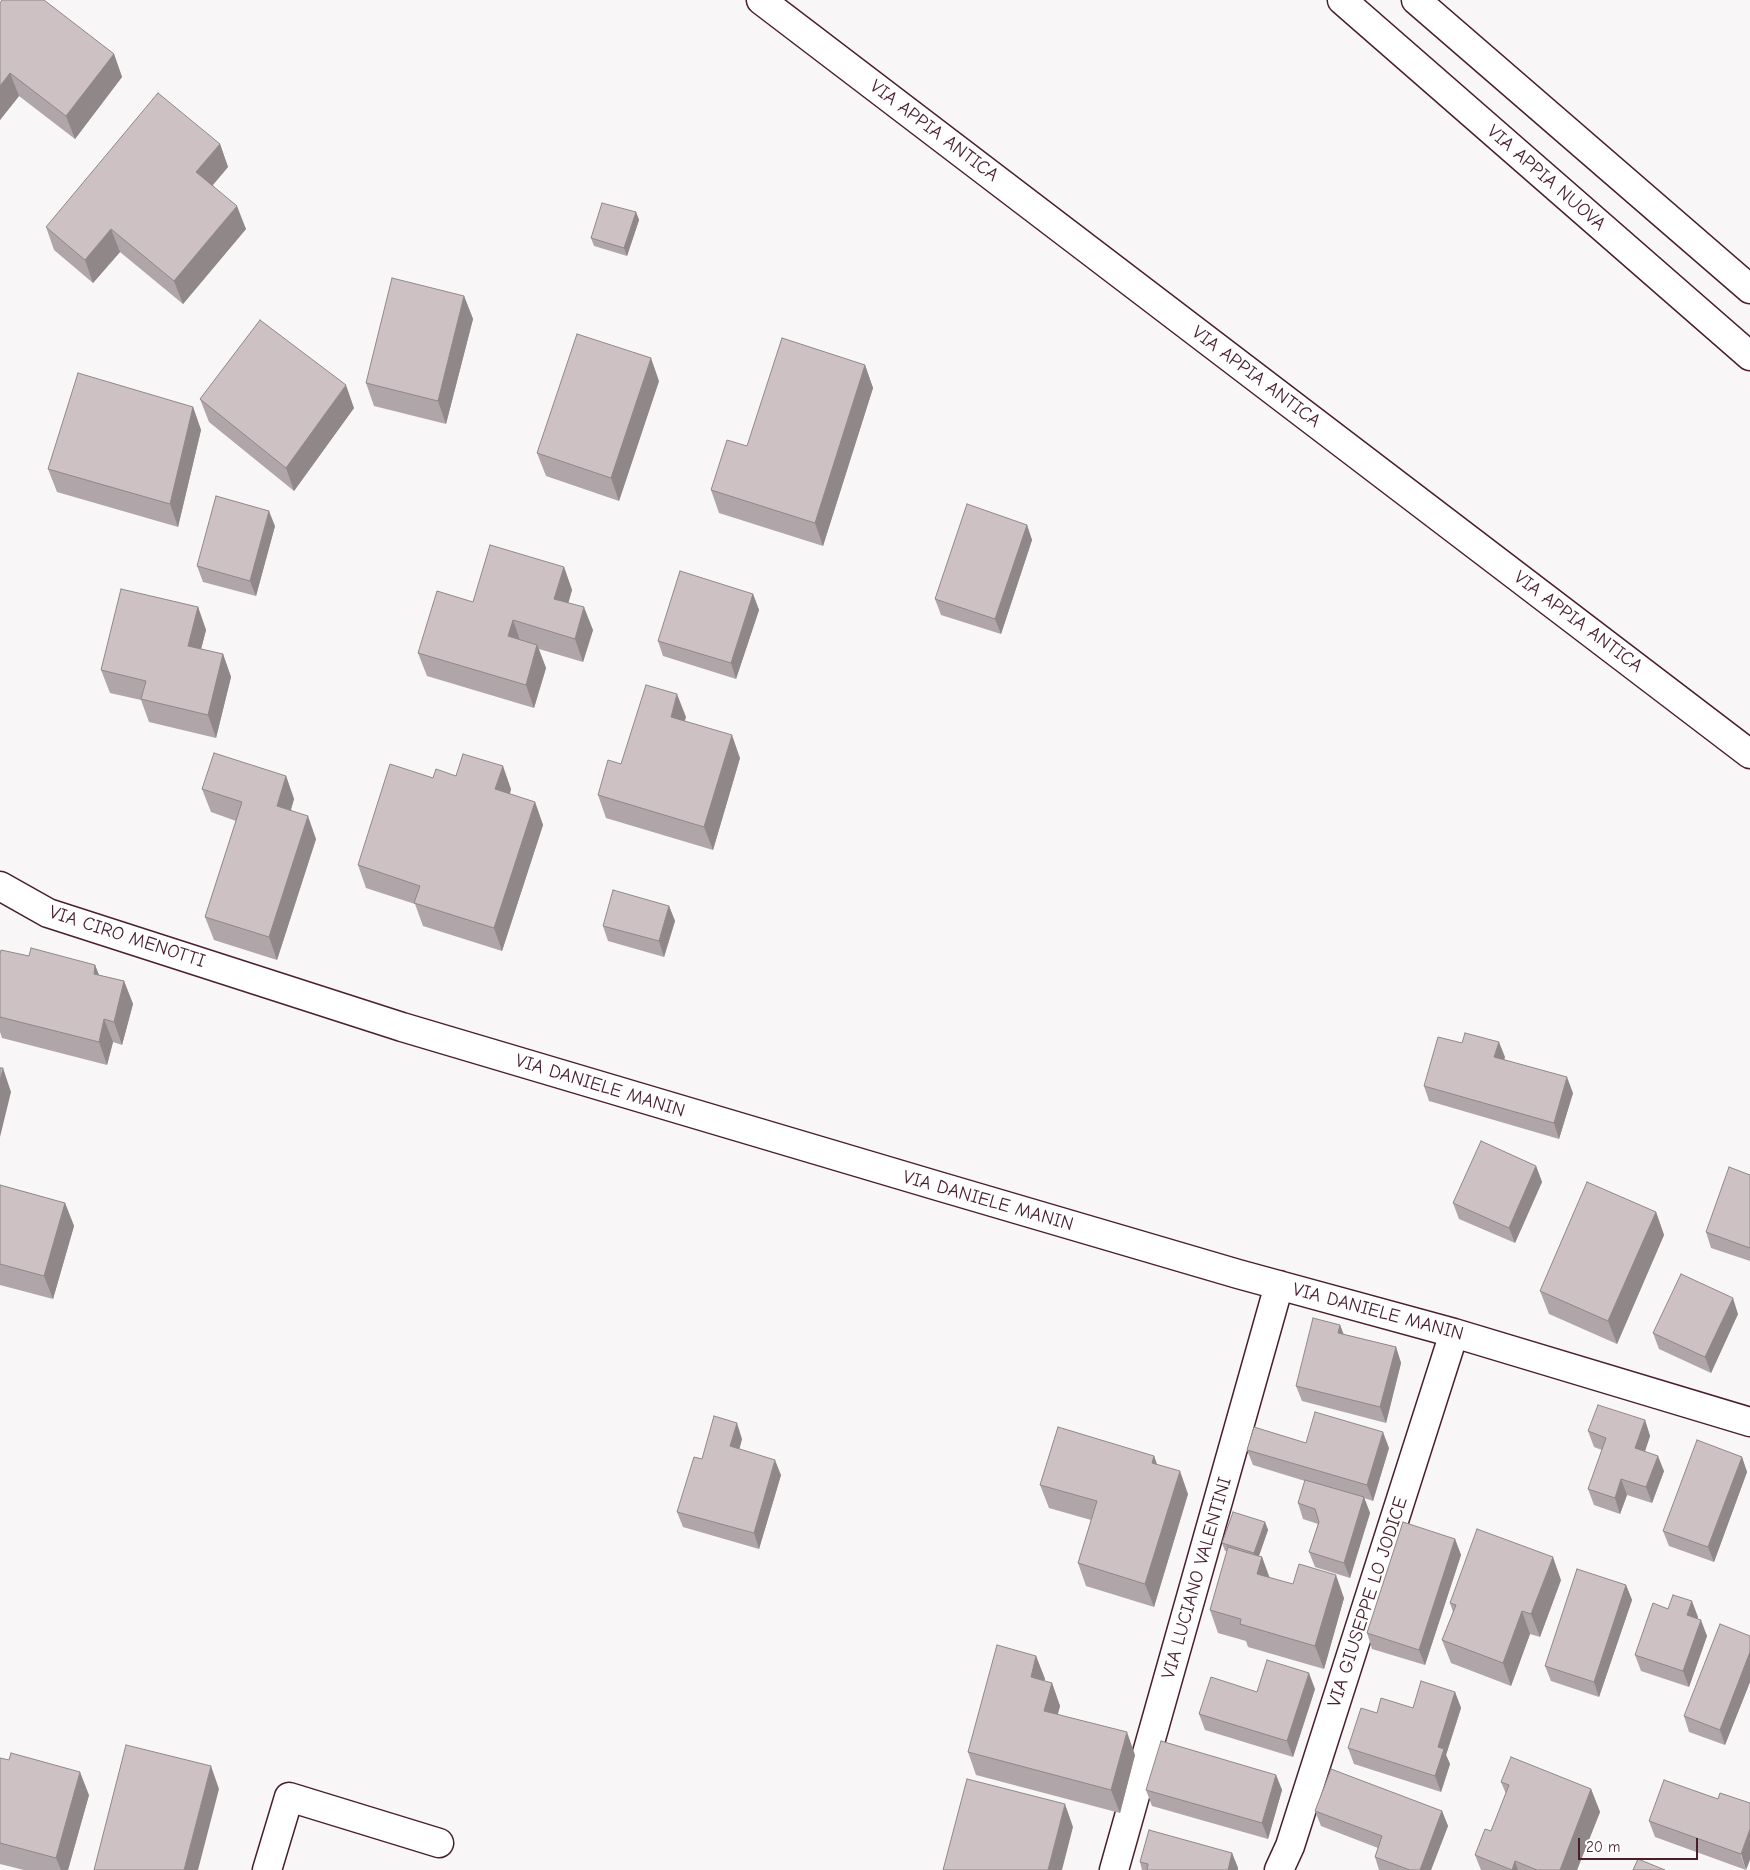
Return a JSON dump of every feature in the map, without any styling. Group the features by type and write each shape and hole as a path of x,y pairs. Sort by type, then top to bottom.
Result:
{"street":[{"name":"VIA APPIA ANTICA","path":"762,0 1750,754"},
{"name":"VIA APPIA NUOVA","path":"1342,0 1750,356"},
{"path":"1416,0 1750,289"},
{"name":"VIA CIRO MENOTTI","path":"0,886 48,913 229,971"},
{"name":"VIA DANIELE MANIN","path":"229,971 440,1038 1279,1285 1454,1333 1750,1422"},
{"name":"VIA LUCIANO VALENTINI","path":"1114,1870 1279,1285"},
{"name":"VIA GIUSEPPE LO JODICE","path":"1279,1870 1290,1846 1454,1333"},
{"path":"267,1870 288,1797 439,1843"}],"building":[{"path":"2,0 44,0 114,54 66,116 10,73 0,86 0,3"},
{"path":"158,93 220,144 196,172 237,206 174,281 111,229 85,260 46,227"},
{"path":"602,203 636,212 624,248 591,238"},
{"path":"392,278 464,296 438,401 366,383"},
{"path":"260,320 346,385 286,468 200,399"},
{"path":"577,334 651,358 611,478 537,453"},
{"path":"782,338 865,365 815,523 711,490 727,440 747,446"},
{"path":"78,373 193,407 170,504 48,469"},
{"path":"216,496 269,511 250,581 197,566"},
{"path":"967,504 1027,525 995,619 935,599"},
{"path":"490,545 564,567 554,599 584,607 575,639 513,620 508,636 537,645 526,685 418,653 437,591 473,602"},
{"path":"680,571 753,594 731,663 658,641"},
{"path":"121,589 198,607 188,646 223,654 208,715 141,699 146,681 101,670"},
{"path":"646,685 677,694 671,717 732,735 704,827 598,795 608,760 621,764"},
{"path":"214,753 286,776 277,806 308,816 269,937 205,917 242,802 202,789"},
{"path":"463,754 503,766 495,789 535,802 494,928 414,903 420,886 358,865 390,764 433,778 436,769 456,776"},
{"path":"613,890 669,906 659,941 603,926"},
{"path":"31,948 95,965 94,974 124,981 114,1022 104,1019 99,1042 0,1017 1,950 29,956"},
{"path":"1465,1033 1499,1042 1494,1057 1567,1077 1554,1123 1424,1086 1438,1037 1462,1043"},
{"path":"0,1068 3,1068 0,1081"},
{"path":"1481,1141 1536,1166 1509,1228 1453,1203"},
{"path":"1729,1167 1750,1175 1750,1248 1706,1232"},
{"path":"1587,1182 1656,1212 1608,1321 1540,1291"},
{"path":"0,1185 65,1203 44,1276 0,1264"},
{"path":"1681,1274 1733,1298 1705,1357 1653,1333"},
{"path":"1313,1318 1340,1325 1338,1333 1396,1347 1380,1407 1296,1386"},
{"path":"1598,1405 1645,1420 1635,1448 1658,1456 1646,1487 1621,1479 1615,1498 1588,1489 1606,1438 1588,1431"},
{"path":"1315,1412 1383,1432 1367,1485 1247,1450 1254,1427 1306,1443"},
{"path":"714,1416 737,1423 730,1446 775,1460 754,1533 677,1512 694,1457 702,1459"},
{"path":"1058,1427 1154,1456 1152,1463 1180,1471 1145,1584 1078,1563 1097,1501 1040,1485"},
{"path":"1697,1440 1742,1457 1708,1547 1663,1531"},
{"path":"1305,1480 1364,1497 1344,1563 1309,1552 1319,1522 1315,1509 1298,1503"},
{"path":"1233,1512 1265,1522 1254,1553 1222,1543"},
{"path":"1403,1522 1455,1539 1419,1650 1367,1633"},
{"path":"1477,1529 1553,1557 1531,1614 1522,1611 1503,1663 1442,1640 1456,1605 1450,1603"},
{"path":"1228,1547 1262,1557 1257,1574 1293,1584 1299,1564 1336,1575 1315,1646 1240,1624 1241,1619 1210,1610"},
{"path":"1577,1569 1626,1585 1594,1682 1545,1666"},
{"path":"1673,1595 1692,1601 1687,1615 1701,1620 1683,1671 1635,1655 1653,1603 1668,1609"},
{"path":"1720,1624 1750,1636 1750,1652 1720,1730 1684,1716"},
{"path":"997,1645 1036,1656 1031,1677 1052,1683 1044,1711 1127,1732 1111,1790 968,1752"},
{"path":"1267,1660 1309,1673 1287,1741 1199,1714 1211,1677 1257,1692"},
{"path":"1421,1681 1455,1692 1438,1747 1444,1749 1435,1776 1348,1748 1361,1708 1377,1713 1381,1698 1413,1708"},
{"path":"1161,1741 1276,1775 1262,1823 1146,1790"},
{"path":"126,1745 211,1766 184,1870 94,1870"},
{"path":"11,1753 80,1772 56,1858 0,1843 0,1758 9,1760"},
{"path":"1511,1757 1591,1789 1560,1870 1537,1870 1515,1861 1512,1870 1475,1855 1485,1829 1491,1831 1509,1785 1501,1782"},
{"path":"1331,1769 1442,1811 1420,1870 1410,1870 1375,1857 1382,1836 1315,1811"},
{"path":"967,1779 1065,1804 1048,1870 943,1870"},
{"path":"1664,1780 1718,1799 1720,1793 1750,1803 1750,1829 1741,1854 1649,1821"},
{"path":"1149,1830 1232,1853 1228,1870 1147,1870 1148,1864 1140,1862"},
{"path":"1638,1859 1665,1870 1633,1870"}]}
